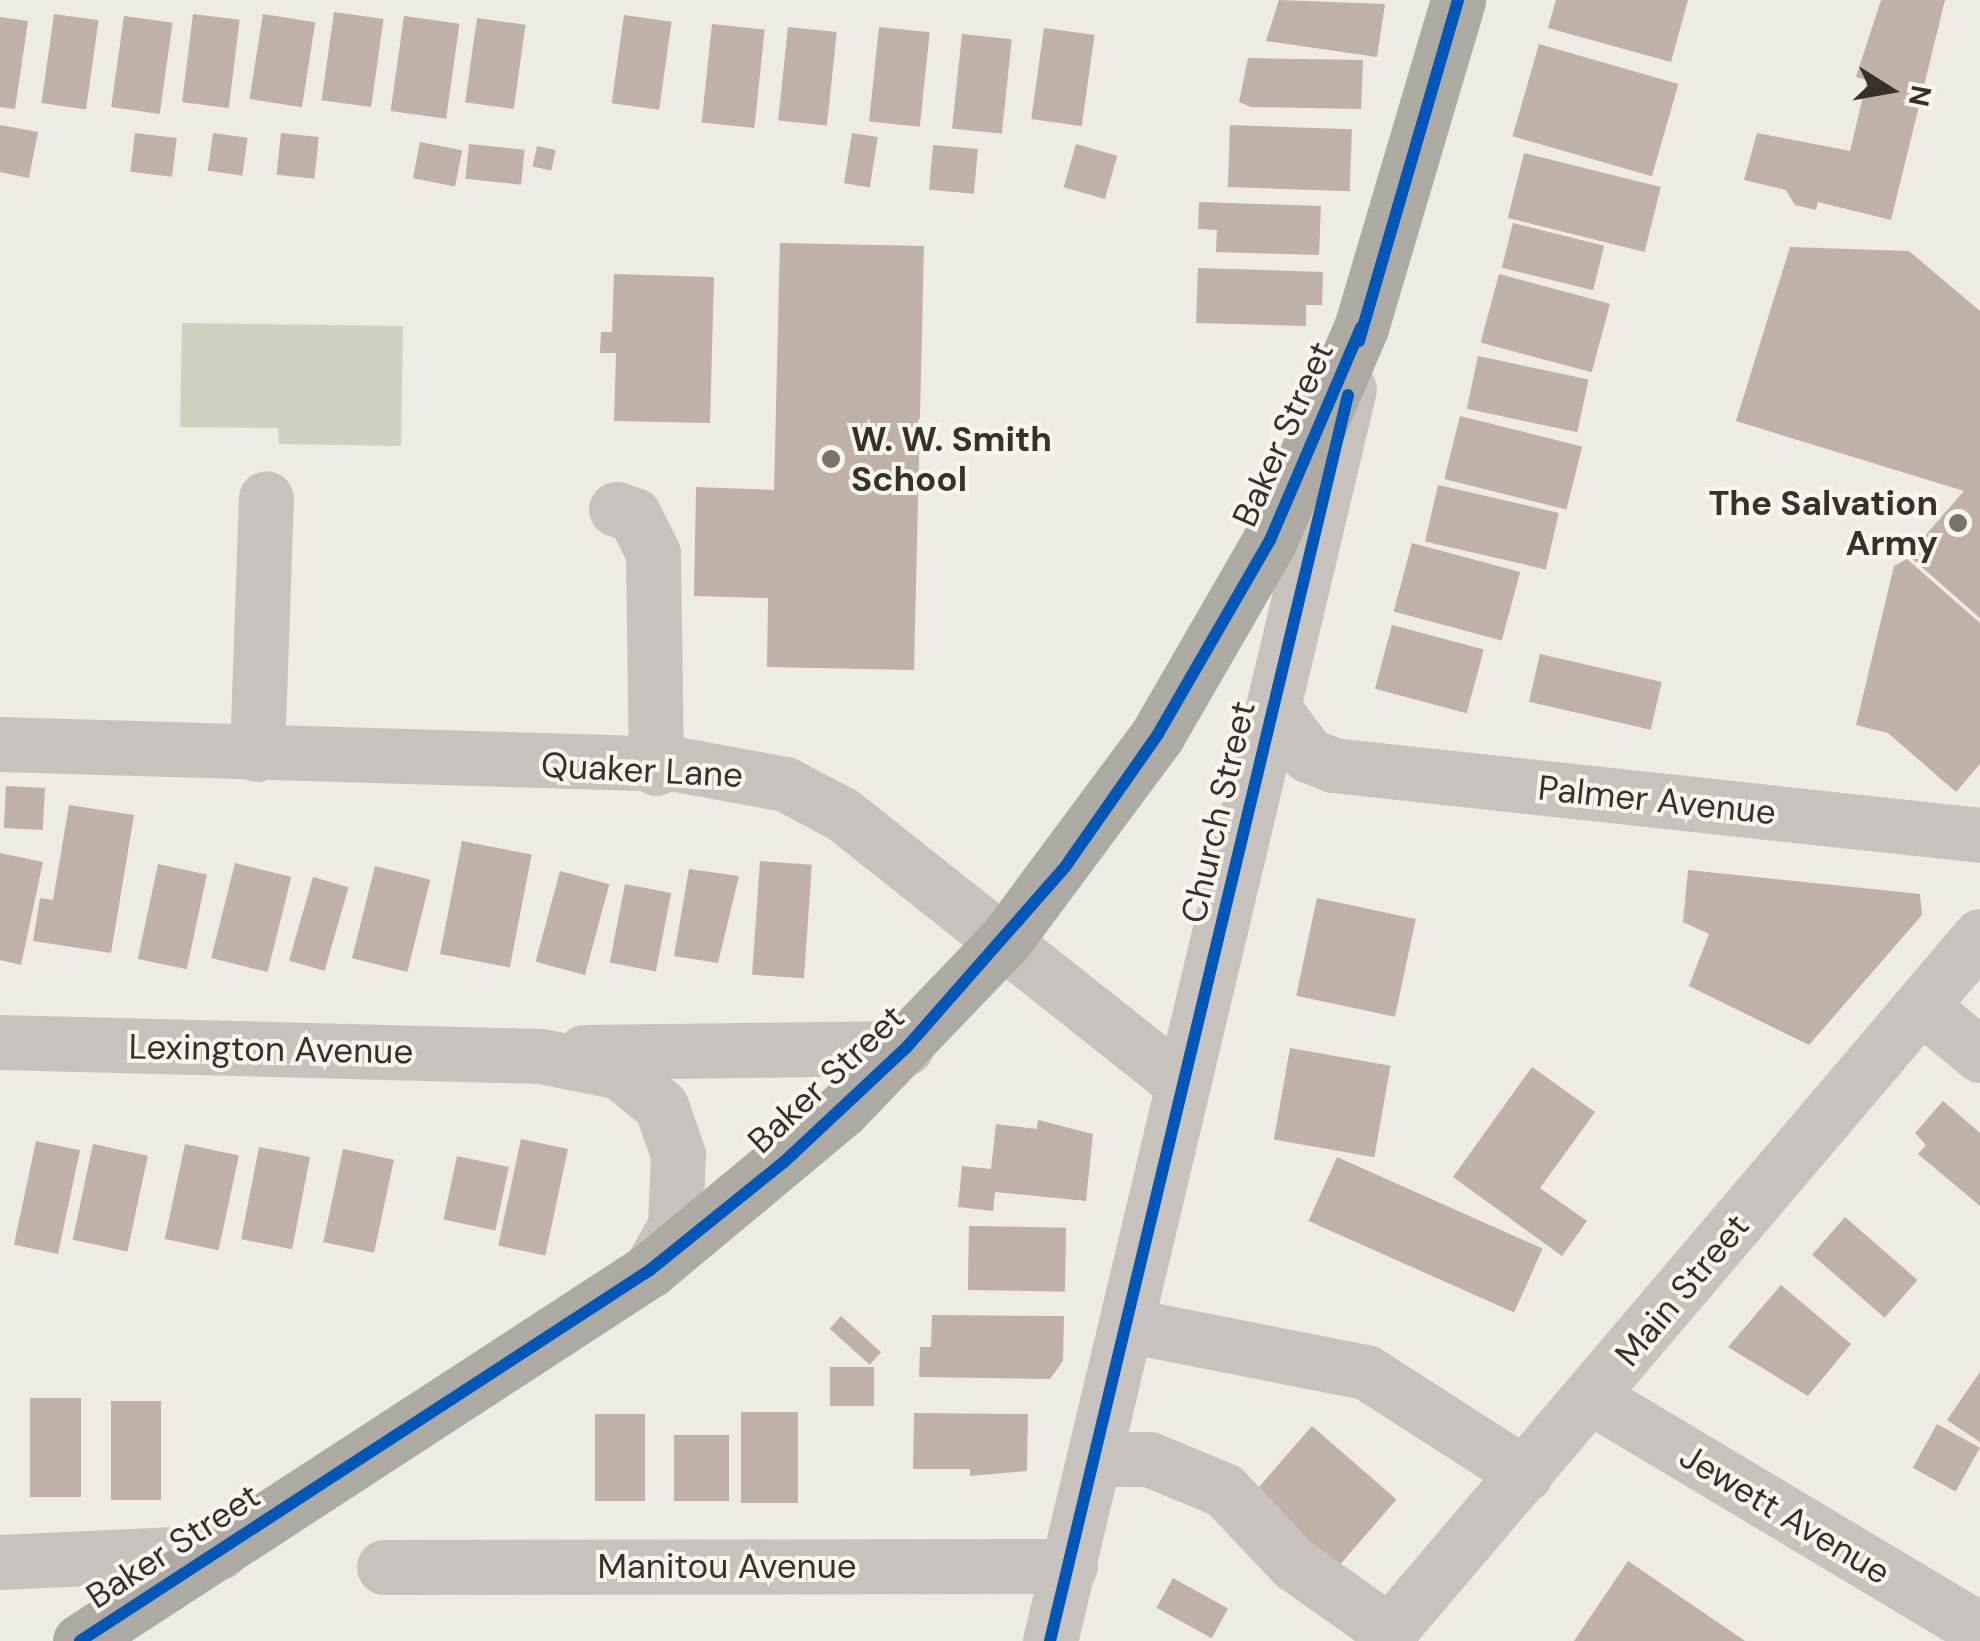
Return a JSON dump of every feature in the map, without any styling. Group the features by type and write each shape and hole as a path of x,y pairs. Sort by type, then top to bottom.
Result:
{"highway":[{"name":"Church Street","path":"1362,328 1458,0"},
{"name":"Baker Street","path":"80,1641 650,1270 784,1162 906,1048 1006,939 1084,840 1206,659 1284,511 1362,328"}],"street":[{"path":"1432,0 1443,59"},
{"name":"Church Street","path":"1050,1641 1182,1083 1238,866 1362,328"},
{"path":"257,754 266,498"},
{"path":"616,509 634,515 653,554 656,768"},
{"path":"1238,866 1274,813 1333,765 1308,755 1273,708"},
{"name":"Quaker Lane","path":"0,744 656,768 726,767 785,784 842,814 1006,939 1182,1083"},
{"name":"Palmer Avenue","path":"1333,765 1980,836"},
{"name":"Main Street","path":"1385,1636 1980,936"},
{"path":"1921,1006 1980,1055"},
{"name":"Lexington Avenue","path":"0,1042 541,1056 906,1048"},
{"name":"Lexington Avenue","path":"541,1056 620,1072 661,1106 678,1154 680,1203 650,1270"},
{"path":"1126,1325 1366,1372 1525,1474"},
{"name":"Jewett Avenue","path":"1591,1398 1980,1630"},
{"path":"1094,1459 1149,1459 1224,1490 1294,1564 1385,1636"},
{"path":"0,1562 220,1552"},
{"name":"Manitou Avenue","path":"384,1567 1070,1566"}],"green space":[{"path":"182,323 403,326 401,446 279,444 278,428 180,427"}],"building":[{"path":"1279,0 1385,4 1377,57 1266,41"},
{"path":"1556,0 1688,0 1671,62 1548,28"},
{"path":"1881,0 1945,0 1891,220 1818,202 1816,210 1795,205 1786,190 1744,180 1757,133 1850,151 1867,80 1856,77"},
{"path":"334,12 384,19 371,107 322,100"},
{"path":"54,14 99,20 86,109 41,103"},
{"path":"193,14 240,20 229,108 182,102"},
{"path":"263,14 315,22 302,107 250,99"},
{"path":"624,15 672,22 659,110 612,103"},
{"path":"124,16 173,23 160,114 111,107"},
{"path":"404,16 459,24 446,119 391,111"},
{"path":"0,17 28,21 15,109 0,107"},
{"path":"477,18 526,25 514,109 465,102"},
{"path":"712,24 765,30 754,128 702,122"},
{"path":"788,27 837,32 827,126 778,120"},
{"path":"879,27 930,32 920,127 869,121"},
{"path":"1044,28 1095,35 1082,126 1031,119"},
{"path":"962,34 1012,39 1002,134 952,128"},
{"path":"1539,44 1678,84 1652,176 1513,136"},
{"path":"1248,58 1363,60 1361,109 1251,107 1239,102"},
{"path":"0,125 38,132 29,178 0,172"},
{"path":"1230,125 1352,129 1350,191 1228,187"},
{"path":"135,133 177,138 172,177 130,172"},
{"path":"213,133 248,138 242,176 208,171"},
{"path":"281,133 319,137 314,179 277,175"},
{"path":"852,133 878,137 870,187 844,183"},
{"path":"420,142 462,150 455,187 413,178"},
{"path":"469,144 525,150 521,185 465,179"},
{"path":"1076,144 1117,156 1105,199 1064,187"},
{"path":"933,145 978,149 974,194 929,190"},
{"path":"537,146 556,150 551,170 533,167"},
{"path":"1524,153 1661,187 1645,252 1508,218"},
{"path":"1199,202 1321,206 1319,255 1216,252 1217,230 1198,229"},
{"path":"1513,223 1604,246 1593,290 1502,268"},
{"path":"780,243 924,246 914,670 767,667 768,598 694,596 696,487 774,490"},
{"path":"1790,247 1909,251 1980,311 1980,618 1908,555 1964,491 1736,421"},
{"path":"1198,268 1323,272 1322,305 1306,305 1306,326 1196,323"},
{"path":"614,274 714,277 710,423 614,421 616,353 600,353 601,332 612,332"},
{"path":"1499,274 1610,304 1592,372 1481,343"},
{"path":"1478,356 1589,379 1577,432 1467,409"},
{"path":"1460,416 1582,446 1567,510 1444,479"},
{"path":"1438,485 1559,513 1546,569 1425,542"},
{"path":"1412,543 1520,572 1502,641 1394,612"},
{"path":"1907,559 1980,623 1980,764 1956,792 1888,733 1856,725 1894,566"},
{"path":"1392,625 1484,650 1467,713 1375,689"},
{"path":"1540,654 1662,682 1651,730 1529,702"},
{"path":"6,786 45,788 43,830 4,828"},
{"path":"69,805 134,815 111,953 33,941 40,898 53,900"},
{"path":"462,841 532,855 510,967 440,954"},
{"path":"0,853 43,862 21,965 0,960"},
{"path":"760,861 812,865 804,978 752,975"},
{"path":"235,863 291,877 268,972 211,958"},
{"path":"158,864 207,874 187,969 138,959"},
{"path":"375,866 430,880 407,972 352,958"},
{"path":"689,869 739,876 718,963 674,956"},
{"path":"1688,870 1920,894 1922,915 1809,1045 1689,986 1709,934 1683,922"},
{"path":"560,871 609,884 585,975 536,962"},
{"path":"313,877 349,887 325,971 289,961"},
{"path":"625,884 671,893 656,971 610,963"},
{"path":"1317,898 1416,919 1395,1017 1296,996"},
{"path":"1290,1048 1390,1066 1374,1157 1274,1140"},
{"path":"1532,1067 1595,1112 1540,1188 1587,1221 1562,1256 1453,1177"},
{"path":"1943,1101 1980,1133 1980,1206 1918,1154 1926,1145 1915,1133"},
{"path":"1038,1120 1093,1134 1086,1201 995,1192 993,1211 958,1207 962,1166 991,1169 996,1124 1037,1129"},
{"path":"521,1139 568,1149 545,1256 498,1246"},
{"path":"36,1141 80,1150 58,1254 14,1245"},
{"path":"93,1144 148,1156 127,1252 73,1240"},
{"path":"185,1144 239,1155 219,1250 165,1239"},
{"path":"259,1147 310,1157 292,1249 241,1239"},
{"path":"343,1149 394,1160 374,1253 323,1242"},
{"path":"457,1156 509,1167 495,1231 443,1220"},
{"path":"1337,1157 1543,1249 1514,1312 1309,1221"},
{"path":"1845,1217 1917,1280 1885,1318 1812,1255"},
{"path":"969,1226 1066,1228 1065,1292 968,1290"},
{"path":"1781,1285 1851,1344 1808,1396 1728,1347"},
{"path":"932,1315 1064,1316 1063,1361 1050,1379 919,1377 920,1347 931,1347"},
{"path":"841,1316 881,1352 870,1365 830,1329"},
{"path":"830,1367 874,1367 874,1406 830,1406"},
{"path":"1980,1372 1980,1442 1947,1420"},
{"path":"30,1398 81,1398 81,1497 30,1497"},
{"path":"111,1401 161,1401 161,1500 111,1500"},
{"path":"741,1412 798,1412 798,1503 741,1503"},
{"path":"914,1413 1028,1414 1027,1471 970,1476 970,1469 913,1469"},
{"path":"595,1414 645,1414 645,1501 595,1501"},
{"path":"1937,1424 1980,1448 1956,1491 1913,1468"},
{"path":"1312,1426 1397,1499 1338,1567 1254,1493"},
{"path":"674,1435 729,1435 729,1501 674,1501"},
{"path":"1628,1561 1745,1641 1574,1641"},
{"path":"1173,1578 1228,1609 1212,1638 1157,1608"}],"cycle path":[{"path":"1359,341 1458,0"},
{"path":"80,1641 650,1270 784,1162 906,1048 1065,867 1158,734 1270,540 1361,328"},
{"path":"1050,1641 1348,395"}],"place":[{"name":"W. W. Smith School","path":"831,459"},
{"name":"The Salvation Army","path":"1958,523"}]}
